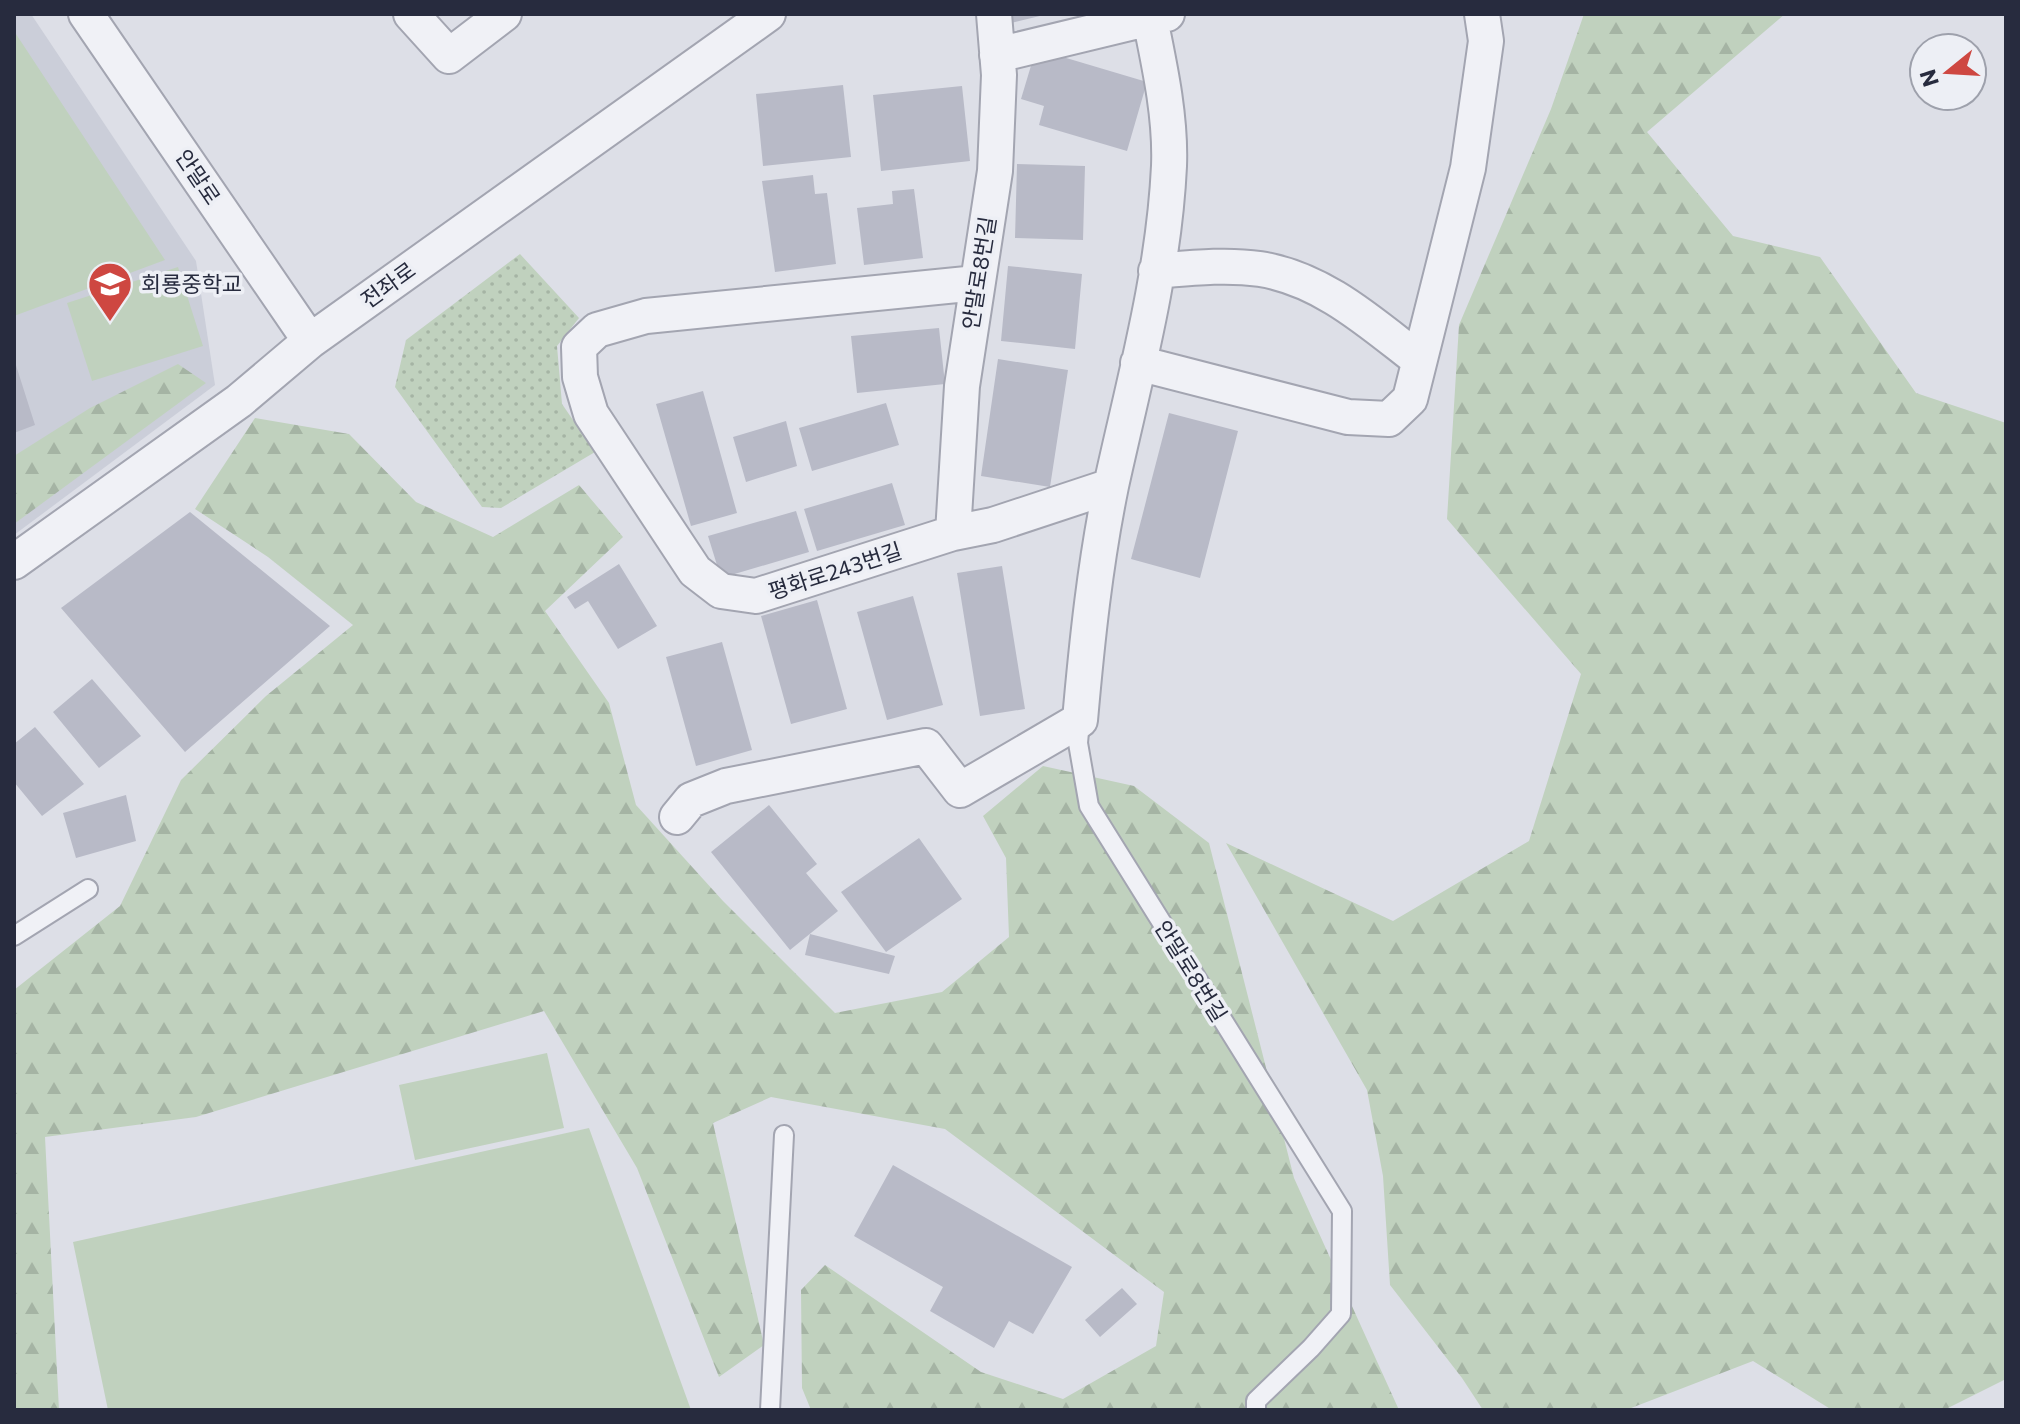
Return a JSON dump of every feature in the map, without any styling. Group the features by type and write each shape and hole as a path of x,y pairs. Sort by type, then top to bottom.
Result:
{"street":[{"name":"안말로","path":"86,14 310,341"},
{"path":"411,14 449,56 504,14"},
{"name":"전좌로","path":"14,562 239,401 310,341 768,14"},
{"name":"안말로8번길","path":"953,533 962,386 995,171 999,75 994,14"},
{"path":"1138,363 1348,417 1389,419 1410,399 1468,168 1486,41 1482,14"},
{"path":"997,55 1156,16 1169,163 1164,224 1111,486"},
{"path":"1156,271 1215,266 1261,269 1296,279 1337,298 1419,360"},
{"name":"평화로243번길","path":"977,283 646,316 597,330 579,347 580,377 591,414 695,571 721,591 756,596 1111,486"},
{"name":"안말로8번길","path":"1080,720 1088,626 1099,544 1111,486"},
{"path":"677,817 691,800 726,786 926,746 960,790 1080,720"}],"lane":[{"name":"안말로8번길","path":"1080,720 1078,743 1089,806 1342,1211 1341,1314 1256,1401 1256,1410"},
{"path":"14,936 88,889"},
{"path":"770,1410 784,1135"}],"shaded area":[{"name":"회룡중학교","path":"14,14 31,14 196,261 215,385 14,535"}],"green space":[{"path":"1584,14 1785,14 1647,132 1733,236 1820,257 1916,393 2006,423 2006,1379 1944,1410 1832,1410 1753,1361 1626,1410 1483,1410 1390,1285 1383,1176 1367,1090 1226,843 1393,921 1529,841 1581,674 1447,519 1459,325 1551,109"},
{"path":"14,31 165,260 14,316"},
{"path":"520,254 579,318 557,346 562,404 595,452 501,508 482,507 395,387 406,340"},
{"path":"178,267 203,346 92,381 67,303"},
{"path":"178,364 206,383 14,524 14,456 90,408"},
{"path":"255,418 349,434 416,502 493,537 579,485 623,537 545,611 609,703 636,805 723,901 835,1013 942,992 1009,937 1006,858 983,816 1043,766 1134,786 1209,843 1294,1178 1399,1410 811,1410 802,1388 801,1290 825,1265 981,1372 1063,1399 1156,1346 1164,1292 945,1129 771,1097 713,1123 764,1345 719,1377 637,1168 544,1011 196,1117 45,1137 59,1410 14,1410 14,990 120,906 181,780 266,696 353,625 268,557 195,509"},
{"path":"547,1053 564,1128 415,1160 399,1085"},
{"path":"589,1128 691,1410 108,1410 73,1242"}],"building":[{"path":"1009,14 1044,14 1044,15 1011,23"},
{"path":"1036,49 1147,82 1127,151 1039,125 1044,106 1021,99"},
{"path":"843,85 851,157 763,166 756,94"},
{"path":"962,86 970,161 881,171 873,95"},
{"path":"1017,164 1085,166 1083,240 1015,238"},
{"path":"813,175 815,194 827,193 836,264 775,272 762,181"},
{"path":"914,189 923,258 864,265 857,208 893,204 892,191"},
{"path":"1008,266 1082,274 1075,349 1001,341"},
{"path":"939,328 945,384 857,393 851,336"},
{"path":"14,359 35,425 14,433"},
{"path":"998,359 1068,370 1050,487 981,476"},
{"path":"703,391 737,513 691,526 656,404"},
{"path":"886,403 899,445 812,471 799,428"},
{"path":"1169,413 1238,431 1200,578 1131,559"},
{"path":"786,421 797,466 746,482 733,437"},
{"path":"892,483 905,525 817,551 804,509"},
{"path":"796,511 809,552 721,578 708,536"},
{"path":"190,512 330,626 185,752 61,608"},
{"path":"619,564 657,626 618,649 588,601 575,609 567,597"},
{"path":"1002,566 1025,709 980,716 957,573"},
{"path":"913,596 943,705 887,720 857,612"},
{"path":"817,600 847,709 791,724 761,616"},
{"path":"722,642 752,750 696,766 666,657"},
{"path":"92,679 141,736 99,768 53,712"},
{"path":"35,727 84,784 42,816 14,782 14,744"},
{"path":"126,795 136,841 76,858 63,813"},
{"path":"769,805 817,864 806,873 838,911 790,950 711,852"},
{"path":"919,838 962,899 886,952 841,892"},
{"path":"810,934 895,956 889,974 805,955"},
{"path":"893,1165 1072,1267 1033,1334 1009,1321 994,1348 930,1311 943,1287 854,1236"},
{"path":"1122,1288 1137,1304 1100,1337 1085,1320"}],"place":[{"name":"회룡중학교","path":"110,323"}]}
